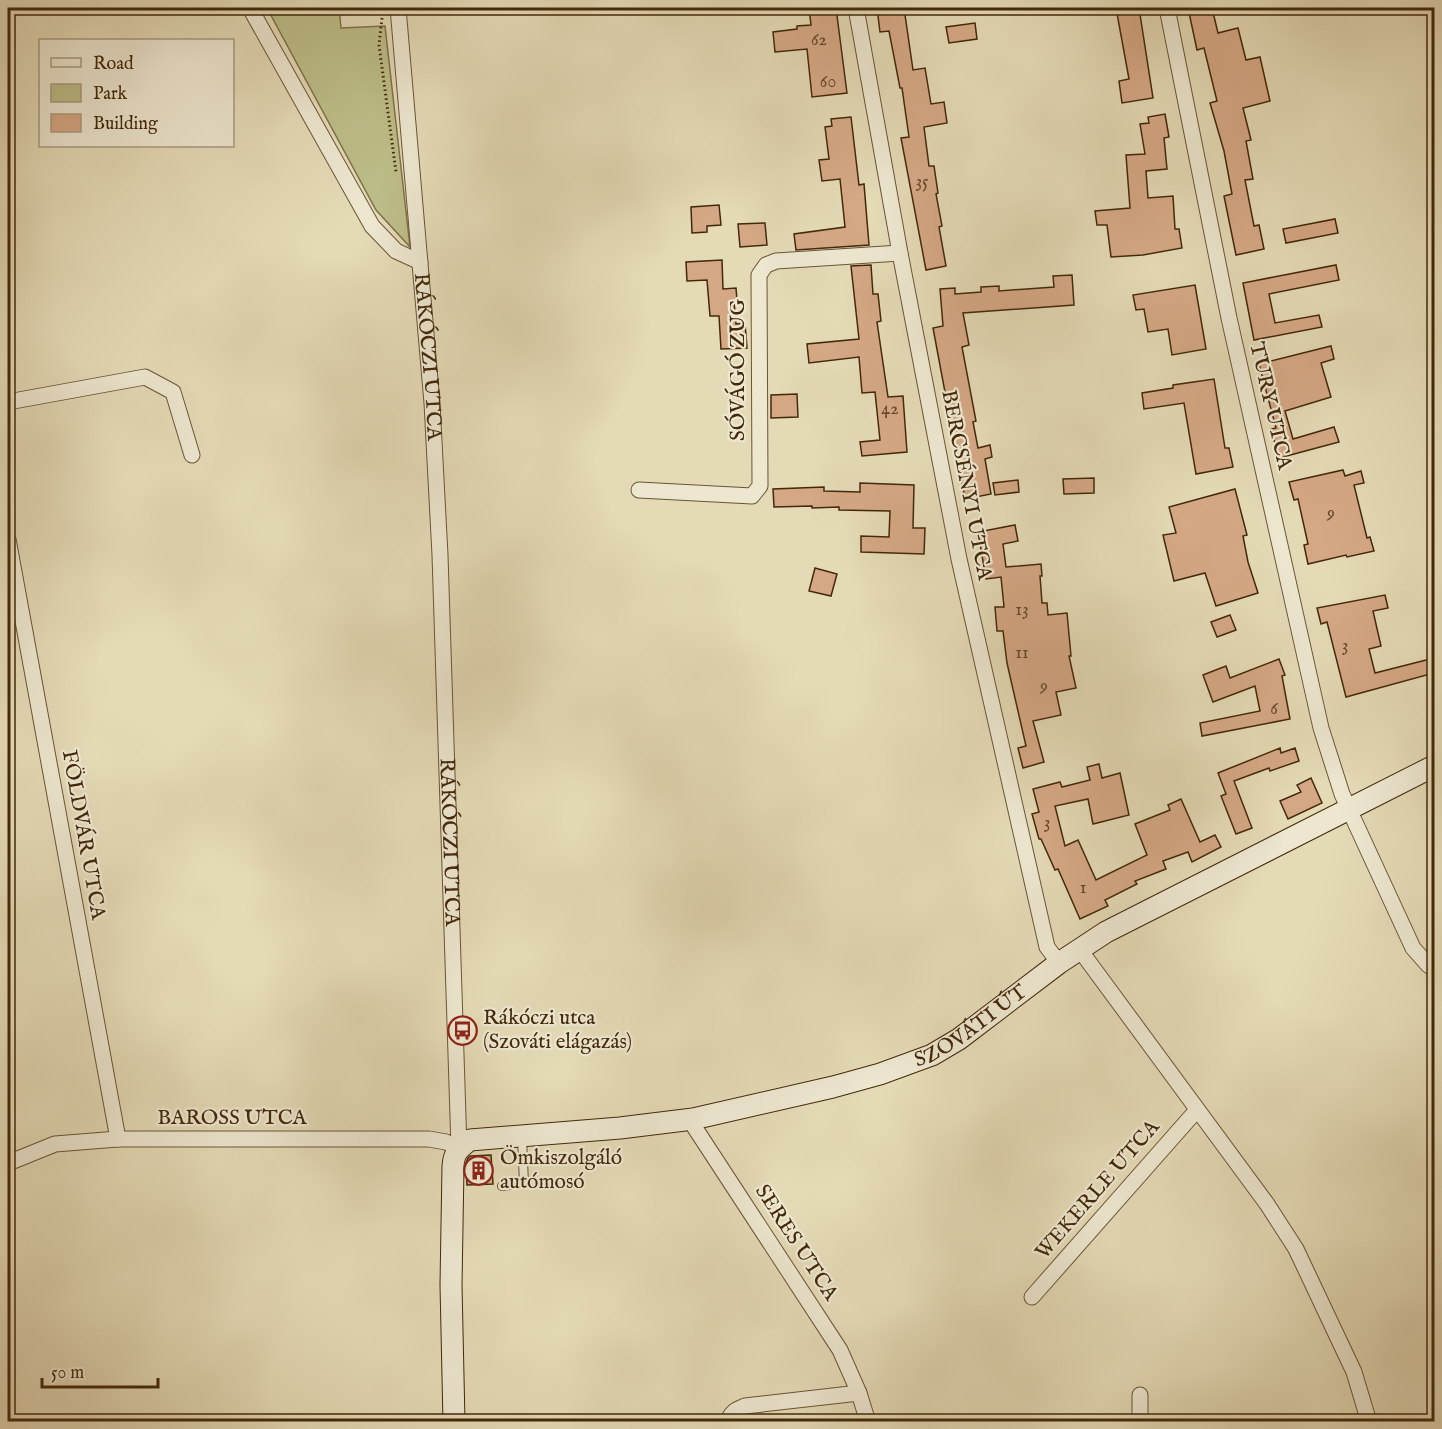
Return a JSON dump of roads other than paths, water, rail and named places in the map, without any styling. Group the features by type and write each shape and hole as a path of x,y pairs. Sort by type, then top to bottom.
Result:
{"main road":[{"name":"SZOVÁTI ÚT","path":"459,1148 470,1140 522,1137 693,1119 833,1087 880,1074 932,1055 992,1016 1059,963 1127,921 1434,766"},
{"name":"RÁKÓCZI UTCA","path":"454,1422 451,1216 454,1156 459,1148"}],"street":[{"name":"RÁKÓCZI UTCA","path":"250,8 372,226 396,251 420,262"},
{"name":"RÁKÓCZI UTCA","path":"390,8 420,262 432,403 440,555 459,1148"},
{"name":"BERCSÉNYI UTCA","path":"856,8 959,559 1047,947 1059,963"},
{"name":"TURY UTCA","path":"1167,8 1229,318 1319,717 1342,794 1413,948 1434,969"},
{"name":"SÓVÁGÓ ZUG","path":"639,490 752,496 760,486 759,275 766,265 776,261 900,253"},
{"path":"8,402 145,377 173,392 192,455"},
{"name":"FÖLDVÁR UTCA","path":"8,539 117,1139"},
{"path":"1080,950 1196,1111 1267,1204 1296,1249 1354,1372 1369,1422"},
{"name":"WEKERLE UTCA","path":"1032,1297 1196,1111"},
{"name":"SERES UTCA","path":"693,1119 695,1128 840,1350 860,1393 868,1422"},
{"name":"BAROSS UTCA","path":"8,1163 55,1144 117,1139 429,1138 459,1148"},
{"path":"729,1422 729,1417 735,1410 745,1406 860,1393"},
{"path":"1140,1395 1140,1422"}],"lane":[{"path":"362,8 390,8"},
{"path":"502,1186 524,1183 522,1137"}],"place":[{"name":"Rákóczi utca (Szováti elágazás)","path":"462,1030"},
{"name":"Ömkiszolgáló autómosó","path":"479,1170"}]}
